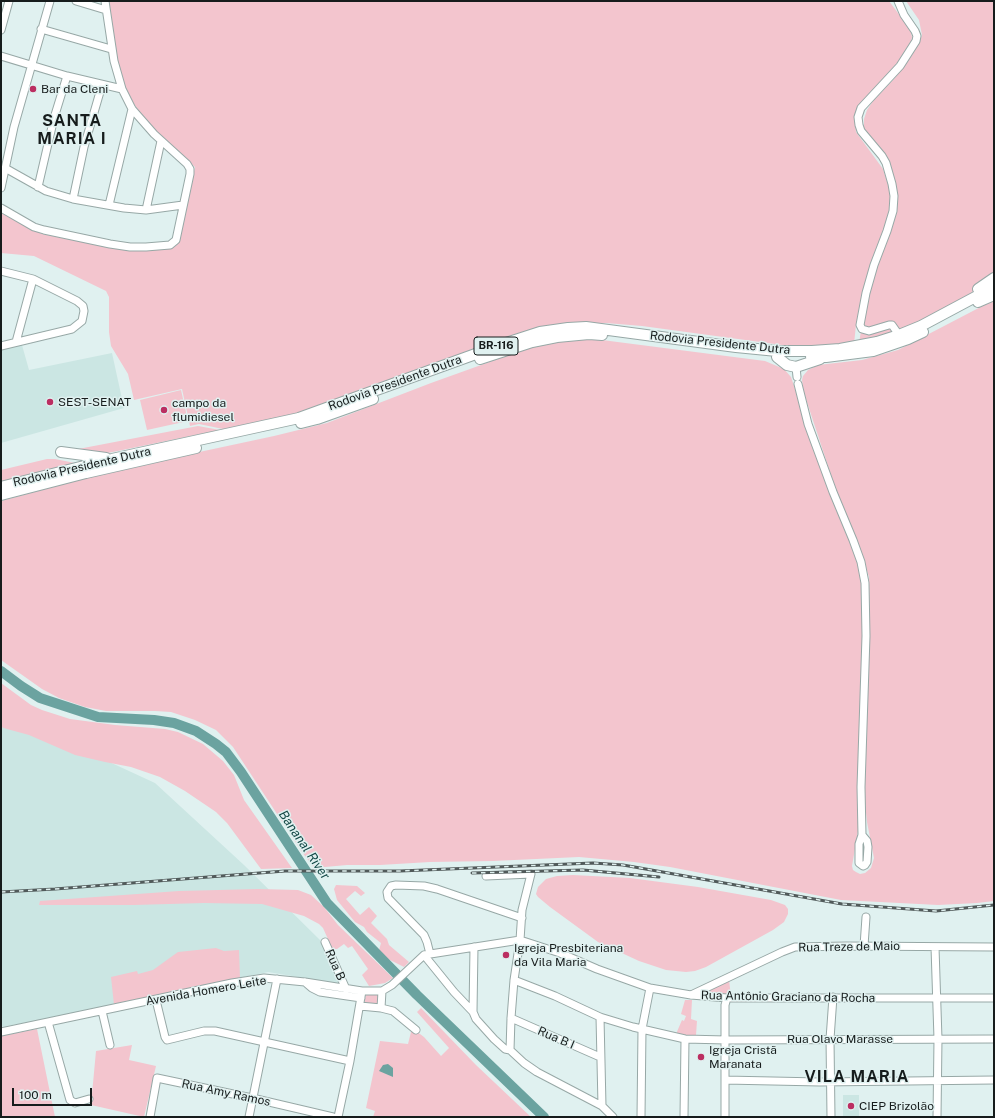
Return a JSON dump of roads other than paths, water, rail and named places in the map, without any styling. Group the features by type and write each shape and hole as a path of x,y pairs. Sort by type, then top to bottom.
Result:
{"highway":[{"path":"956,307 994,278"},
{"name":"Rodovia Presidente Dutra","path":"1,487 112,459 299,418 540,332 586,327 777,351 840,349 877,342 899,335 921,326 994,287"},
{"name":"Rodovia Presidente Dutra","path":"1,495 86,473 317,419 421,380 532,342 584,334 605,335 713,350 777,356 826,357 874,351 908,339 994,295"},
{"path":"777,356 797,376 826,357"},
{"path":"61,452 112,459"}],"street":[{"path":"1,30 9,1"},
{"path":"1,188 14,127 50,1"},
{"path":"76,1 106,10"},
{"path":"1,208 34,227 130,247 166,246 171,245 176,240 190,169 187,164 161,141 132,109 122,88 112,49 105,1"},
{"path":"898,1 904,15 916,31 916,40 900,66 861,108 858,118 861,131 886,163 891,178 894,196 893,211 868,286 860,325 862,329 869,332 892,325 899,335"},
{"path":"41,29 112,49"},
{"path":"1,56 67,76 102,85 122,88"},
{"path":"38,187 54,118 67,76"},
{"path":"73,199 84,147 102,85"},
{"path":"109,205 132,109"},
{"path":"146,210 161,141"},
{"path":"5,168 38,187 73,199 146,210 183,205"},
{"path":"1,271 33,278 78,300 84,309 84,316 80,324 72,329 1,346"},
{"path":"16,342 33,278"},
{"path":"797,376 808,424 861,562 865,583 866,636 861,787 862,835"},
{"path":"486,876 531,874 522,910 520,940 510,1018 510,1050"},
{"path":"522,918 424,886 394,885 390,886 387,892 388,898 424,935 427,942 427,954 454,992 473,1012 476,1019 491,1037 537,1072 602,1106 613,1117"},
{"path":"864,946 866,917"},
{"name":"Rua Antônio Graciano da Rocha","path":"427,954 520,940 560,953 597,969 650,988 691,995 727,998 994,998"},
{"name":"Rua B","path":"325,942 346,989"},
{"path":"473,1012 474,946"},
{"name":"Rua Treze de Maio","path":"691,995 790,948 864,946 994,946"},
{"path":"935,947 938,1039 937,1117"},
{"path":"381,1008 382,991 392,985 416,962 427,954"},
{"name":"Avenida Homero Leite","path":"1,1032 232,983 264,978 305,982 346,989 362,994 382,991"},
{"path":"249,1117 277,979"},
{"name":"Rua Olavo Marasse","path":"514,980 600,1016 642,1029 685,1039 994,1039"},
{"path":"305,982 320,992 362,994 338,1117"},
{"path":"641,1117 642,1029 650,988"},
{"path":"830,1117 830,1039 833,997"},
{"path":"725,1117 725,1005 727,998"},
{"path":"156,1000 165,1038 168,1040 211,1031 350,1061"},
{"path":"360,1006 381,1008 395,1012 416,1030"},
{"path":"102,1011 110,1045"},
{"path":"600,1016 602,1106"},
{"name":"Rua B I","path":"510,1018 600,1058"},
{"path":"48,1022 70,1100 75,1103 89,1099"},
{"path":"684,1117 685,1039"},
{"name":"Rua Amy Ramos","path":"150,1117 157,1078 333,1117"},
{"path":"726,1080 830,1082 994,1080"},
{"path":"586,1097 597,1094 601,1090"}],"water":[{"path":"388,1064 393,1068 393,1077 379,1071 383,1065"}],"waterway":[{"name":"Bananal River","path":"1,671 40,698 98,717 154,720 174,723 196,731 226,752 241,772 327,903 417,995 544,1117"}],"railway":[{"path":"1,892 285,871 400,871 593,863 623,865 842,904 936,911 994,905"},
{"path":"472,873 583,870 659,877"}],"place":[{"name":"Bar da Cleni","path":"33,89"},
{"name":"SEST-SENAT","path":"50,402"},
{"name":"campo da flumidiesel","path":"164,410"},
{"name":"Igreja Presbiteriana da Vila Maria","path":"506,955"},
{"name":"Igreja Cristã Maranata","path":"701,1057"},
{"name":"CIEP Brizolão","path":"851,1106"}],"district":[{"name":"SANTA MARIA I","path":"72,130"},
{"name":"VILA MARIA","path":"857,1077"}]}
